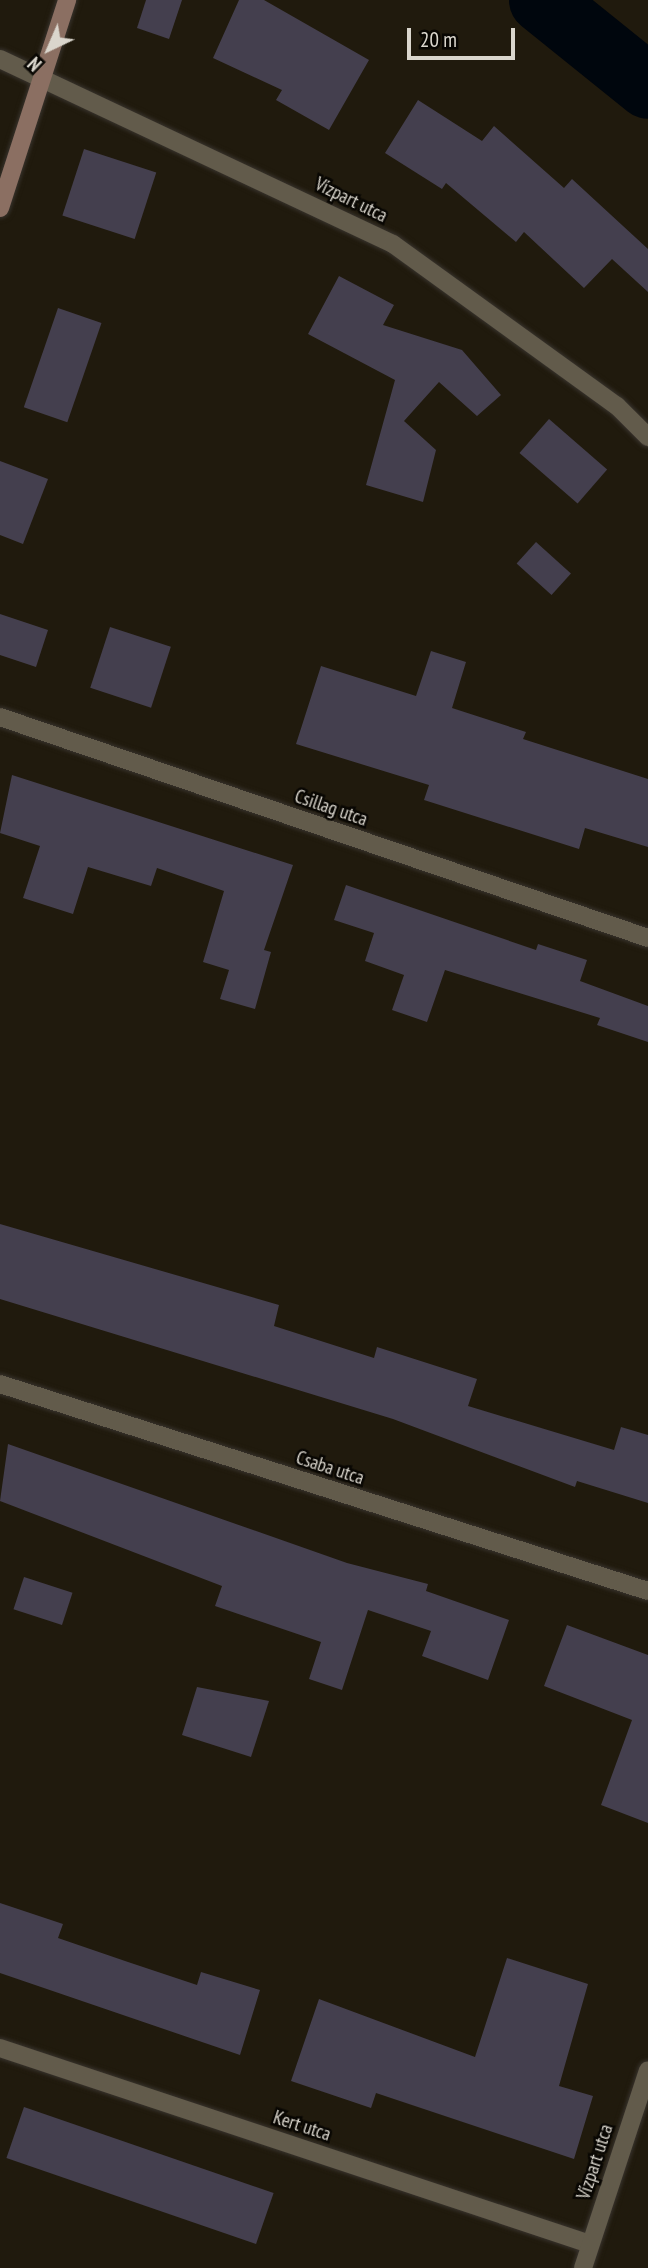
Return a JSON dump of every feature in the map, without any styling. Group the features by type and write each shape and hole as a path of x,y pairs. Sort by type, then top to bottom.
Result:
{"street":[{"path":"0,208 67,0"},
{"name":"Vízpart utca","path":"0,59 44,76 393,244 617,406 648,437"},
{"name":"Csillag utca","path":"0,717 648,938"},
{"name":"Csaba utca","path":"0,1384 648,1591"},
{"name":"Kert utca","path":"0,2048 590,2244"},
{"name":"Vízpart utca","path":"583,2268 648,2070"}],"building":[{"path":"146,0 182,0 169,39 137,28"},
{"path":"239,0 264,0 369,60 329,130 276,100 282,90 213,58"},
{"path":"418,100 482,141 494,126 564,188 572,179 648,249 648,292 612,259 584,288 524,232 516,242 446,183 442,189 385,153"},
{"path":"84,149 156,172 135,239 62,216"},
{"path":"339,276 394,305 383,325 462,350 501,395 477,416 439,382 404,421 436,450 423,502 366,485 395,380 308,334"},
{"path":"58,308 101,323 67,422 24,407"},
{"path":"549,419 607,470 578,503 519,453"},
{"path":"0,461 48,479 23,544 0,535"},
{"path":"536,542 571,573 552,595 517,564"},
{"path":"0,614 48,630 36,667 0,655"},
{"path":"110,627 171,647 151,708 90,688"},
{"path":"431,651 466,662 452,708 526,732 523,739 648,779 648,847 585,828 579,849 424,800 429,785 296,744 321,666 416,696"},
{"path":"12,775 293,865 264,950 271,952 255,1009 220,999 229,970 203,962 224,891 157,868 151,886 88,867 73,914 23,898 40,846 0,833"},
{"path":"346,885 536,950 538,944 587,960 580,981 648,1006 648,1042 597,1025 600,1018 445,970 427,1022 392,1010 404,975 365,961 374,933 334,920"},
{"path":"0,1224 279,1305 274,1326 374,1358 377,1347 477,1379 468,1406 614,1450 621,1427 648,1435 648,1503 577,1481 575,1487 393,1419 0,1299"},
{"path":"8,1444 347,1563 428,1584 426,1591 509,1620 488,1680 422,1656 431,1631 368,1610 342,1690 309,1679 321,1642 215,1606 222,1586 0,1501"},
{"path":"24,1577 73,1593 62,1625 13,1609"},
{"path":"567,1625 648,1655 648,1823 601,1805 632,1720 544,1686"},
{"path":"197,1687 269,1701 251,1757 182,1735"},
{"path":"0,1903 63,1924 58,1938 128,1962 197,1985 201,1972 260,1990 240,2055 0,1973"},
{"path":"507,1958 588,1984 559,2086 593,2096 574,2159 376,2093 371,2108 291,2081 319,1999 475,2057"},
{"path":"24,2107 274,2193 256,2244 6,2158"}],"waterway":[{"path":"541,0 648,86"}]}
